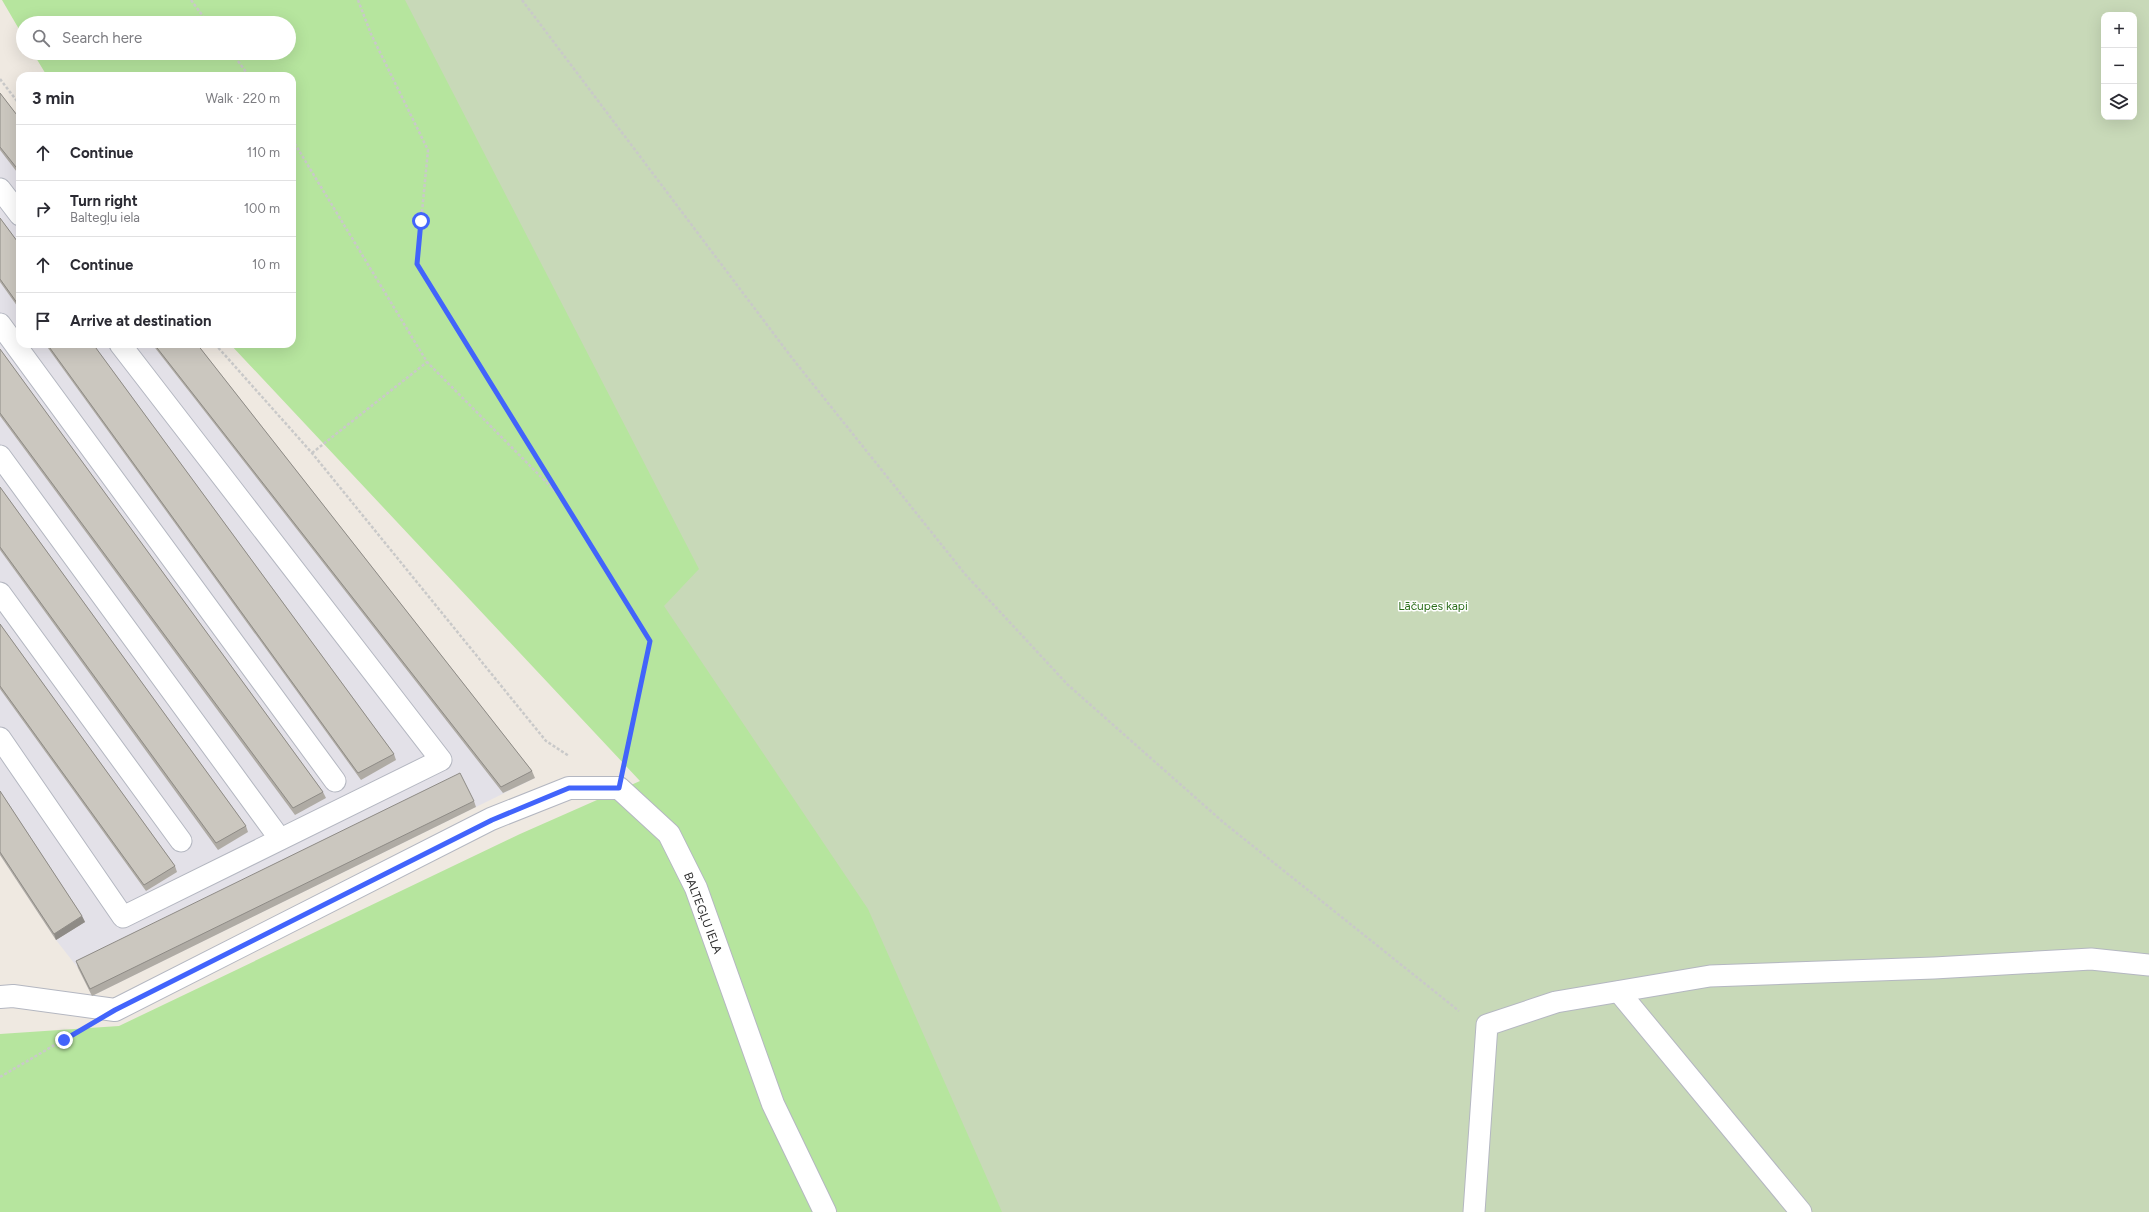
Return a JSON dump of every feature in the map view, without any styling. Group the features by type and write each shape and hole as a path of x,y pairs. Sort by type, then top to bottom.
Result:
{"street":[{"path":"0,997 13,996 115,1010 492,820 569,788 619,788"},
{"name":"BALTEGĻU IELA","path":"619,788 668,834 696,888 773,1104 825,1212"}],"lane":[{"path":"0,189 16,210"},
{"path":"0,324 16,346"},
{"path":"18,348 335,781"},
{"path":"0,738 123,917 441,760 123,348"},
{"path":"0,456 280,839"},
{"path":"0,592 181,841"},
{"path":"1474,1212 1487,1025 1556,1002 1710,976 1934,968 2091,958 2149,965"},
{"path":"1619,992 1801,1212"}],"path":[{"path":"191,0 203,16"},
{"path":"358,0 371,34 428,150 417,264 650,641 619,788"},
{"path":"522,0 797,365 965,574 1062,678 1229,826 1456,1009 1487,1025"},
{"path":"237,60 246,72"},
{"path":"0,79 16,100"},
{"path":"296,146 427,362 559,496"},
{"path":"219,348 312,453 546,741 573,758"},
{"path":"312,453 427,362"},
{"path":"0,1077 74,1034"}],"shaded area":[{"path":"0,97 16,117 16,348 197,348 535,778 92,996 78,968 56,940 0,855"}],"green space":[{"name":"Lāčupes kapi","path":"2,0 2149,0 2149,1212 0,1212 0,1034 119,1026 520,834 640,781 234,348 296,348 296,72 45,72 37,60 296,60 296,16 16,16 16,24"},
{"name":"Lāčupes kapi","path":"405,0 2149,0 2149,1212 1002,1212 868,909 664,606 699,569"}],"building":[{"path":"0,93 16,114 16,167 0,147"},
{"path":"0,218 16,240 16,301 0,279"},
{"path":"50,348 96,348 394,754 358,773"},
{"path":"157,348 200,348 532,771 501,787"},
{"path":"0,349 323,792 293,808 0,413"},
{"path":"0,487 246,826 216,843 0,547"},
{"path":"0,624 175,866 144,885 0,686"},
{"path":"460,773 474,801 90,989 76,961"},
{"path":"0,791 82,916 54,934 0,852"}],"route":[{"path":"64,1040 115,1010 492,820 569,788 619,788 650,641 417,264 421,221"}]}
